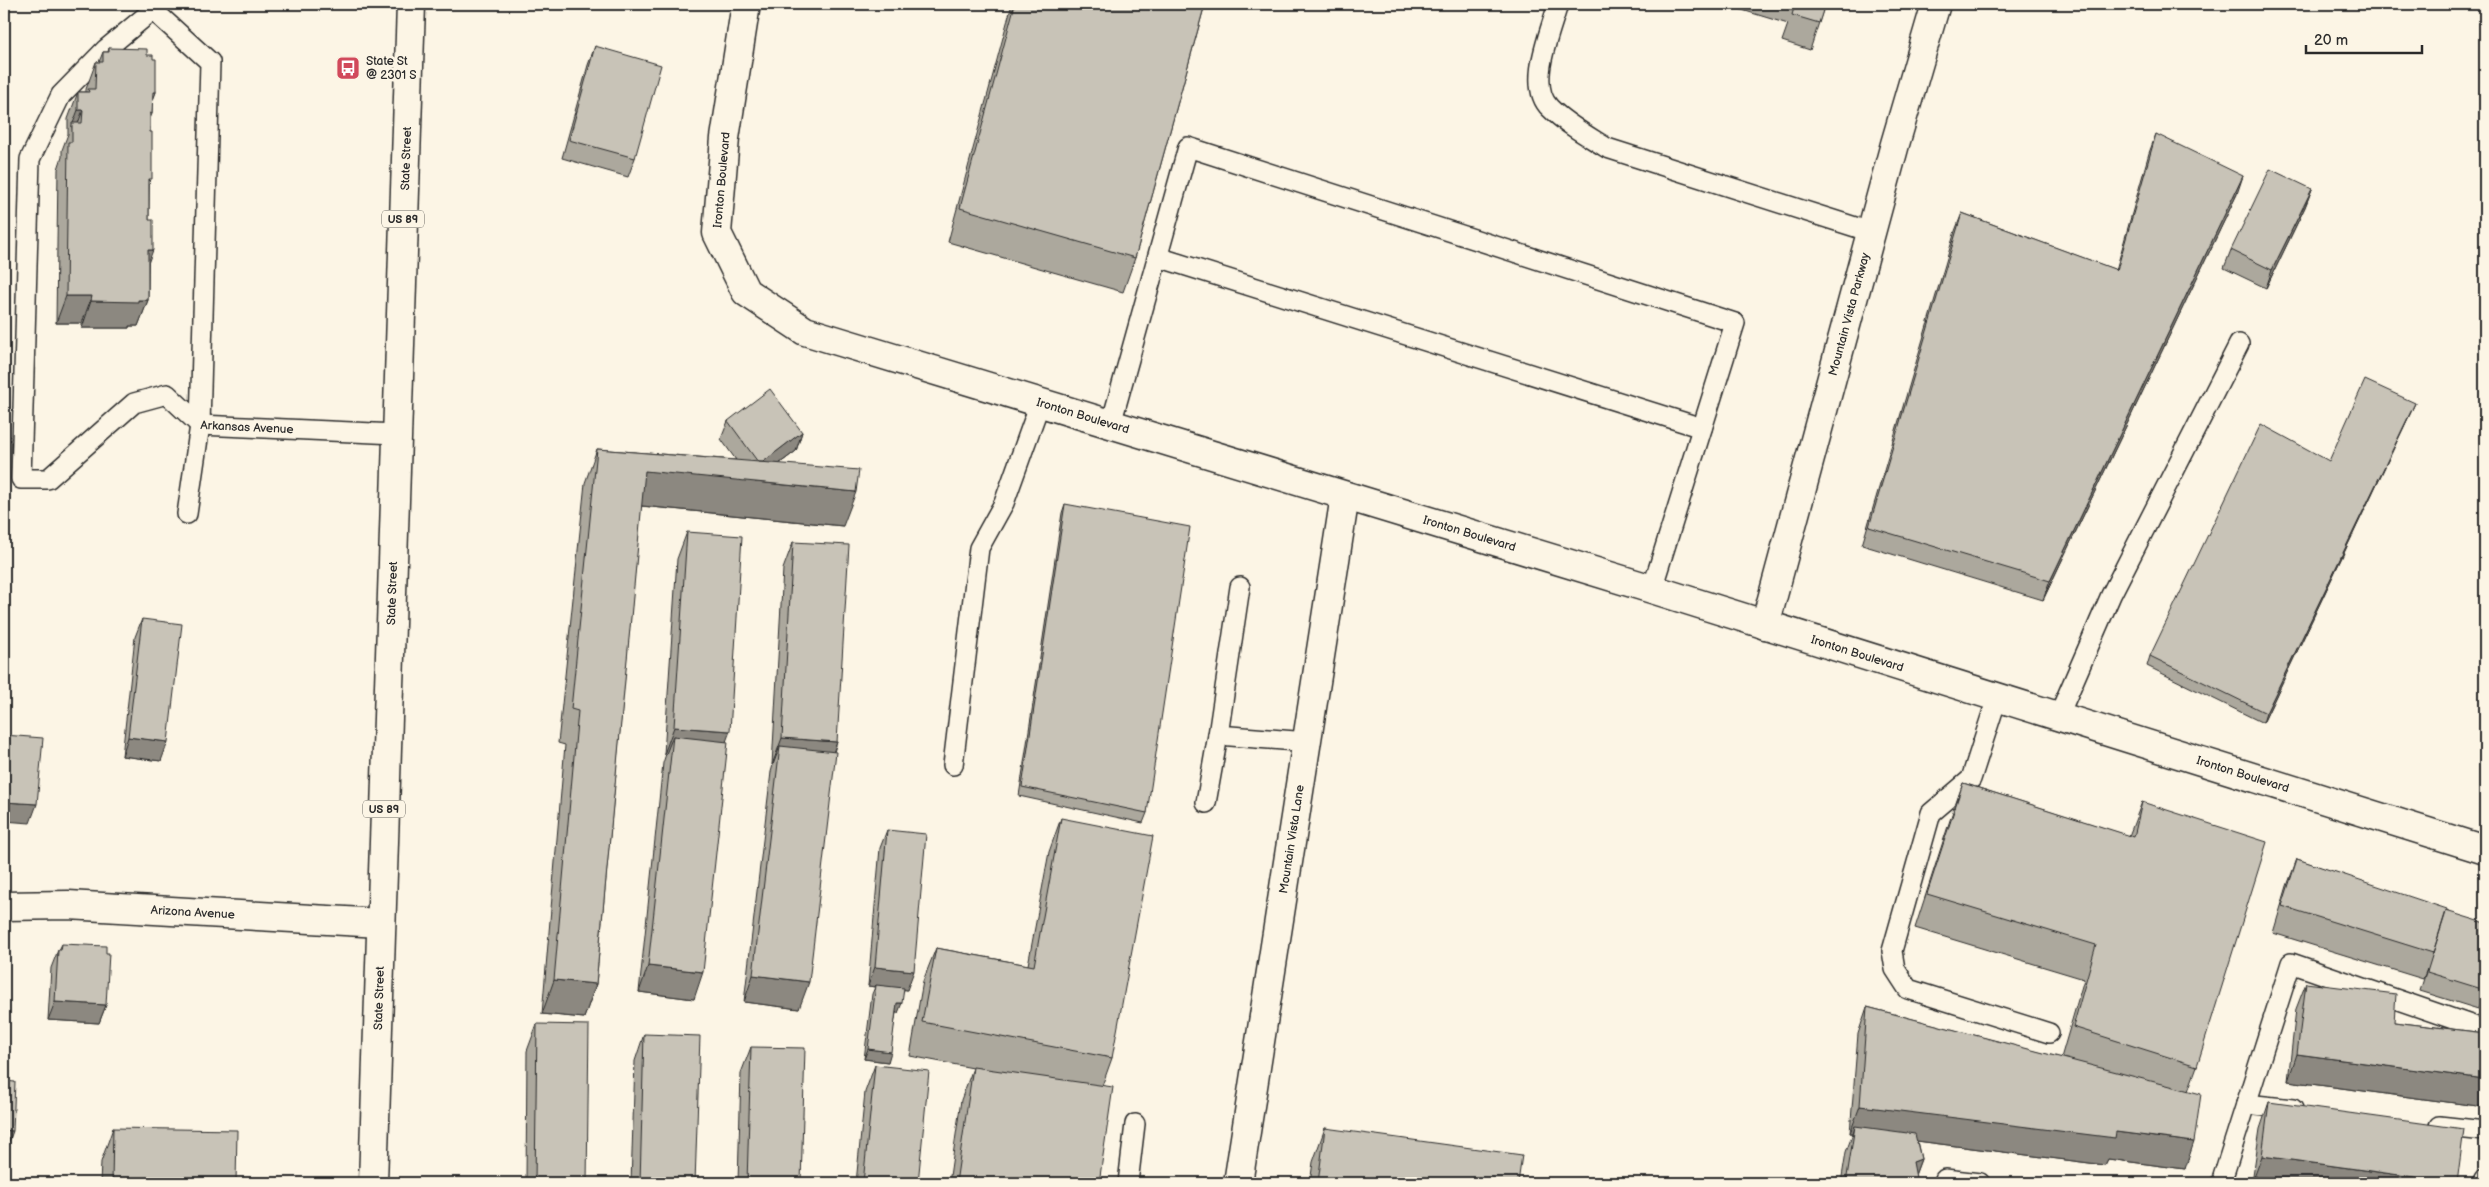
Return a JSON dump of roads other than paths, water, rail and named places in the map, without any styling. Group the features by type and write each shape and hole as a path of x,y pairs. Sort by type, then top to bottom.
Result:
{"street":[{"name":"State Street","path":"373,1183 410,4"},
{"name":"Ironton Boulevard","path":"746,4 725,138 717,233 746,292 804,331 1652,589 2485,850"},
{"name":"Mountain Vista Parkway","path":"1765,625 1871,232 1936,4"},
{"name":"Mountain Vista Lane","path":"1238,1183 1345,496"},
{"name":"Arizona Avenue","path":"4,906 68,905 380,923"}],"lane":[{"path":"1558,4 1539,70 1542,95 1549,107 1570,123 1607,148 1871,232"},
{"name":"Arkansas Avenue","path":"151,7 61,95 30,159 21,479 48,479 134,403 167,394 200,425 396,434"},
{"path":"151,7 210,62 200,425 188,514"},
{"path":"1111,424 1188,147 1735,323 1652,589"},
{"path":"1158,257 1702,428"},
{"path":"2058,717 2111,595 2239,344"},
{"path":"952,765 979,548 1004,504 1040,403"},
{"path":"1206,803 1240,587"},
{"path":"1997,698 1971,778 1931,813 1892,951 1896,969 1908,989 2049,1033"},
{"path":"1218,735 1308,742"},
{"path":"2221,1183 2291,963 2485,1030"},
{"path":"2246,1104 2313,1112"},
{"path":"1128,1183 1135,1124"},
{"path":"2418,1124 2485,1132"},
{"path":"1944,1183 1944,1179 1980,1183"},
{"path":"2484,1183 2485,1179"}],"place":[{"name":"State St @ 2301 S","path":"348,68"}]}
